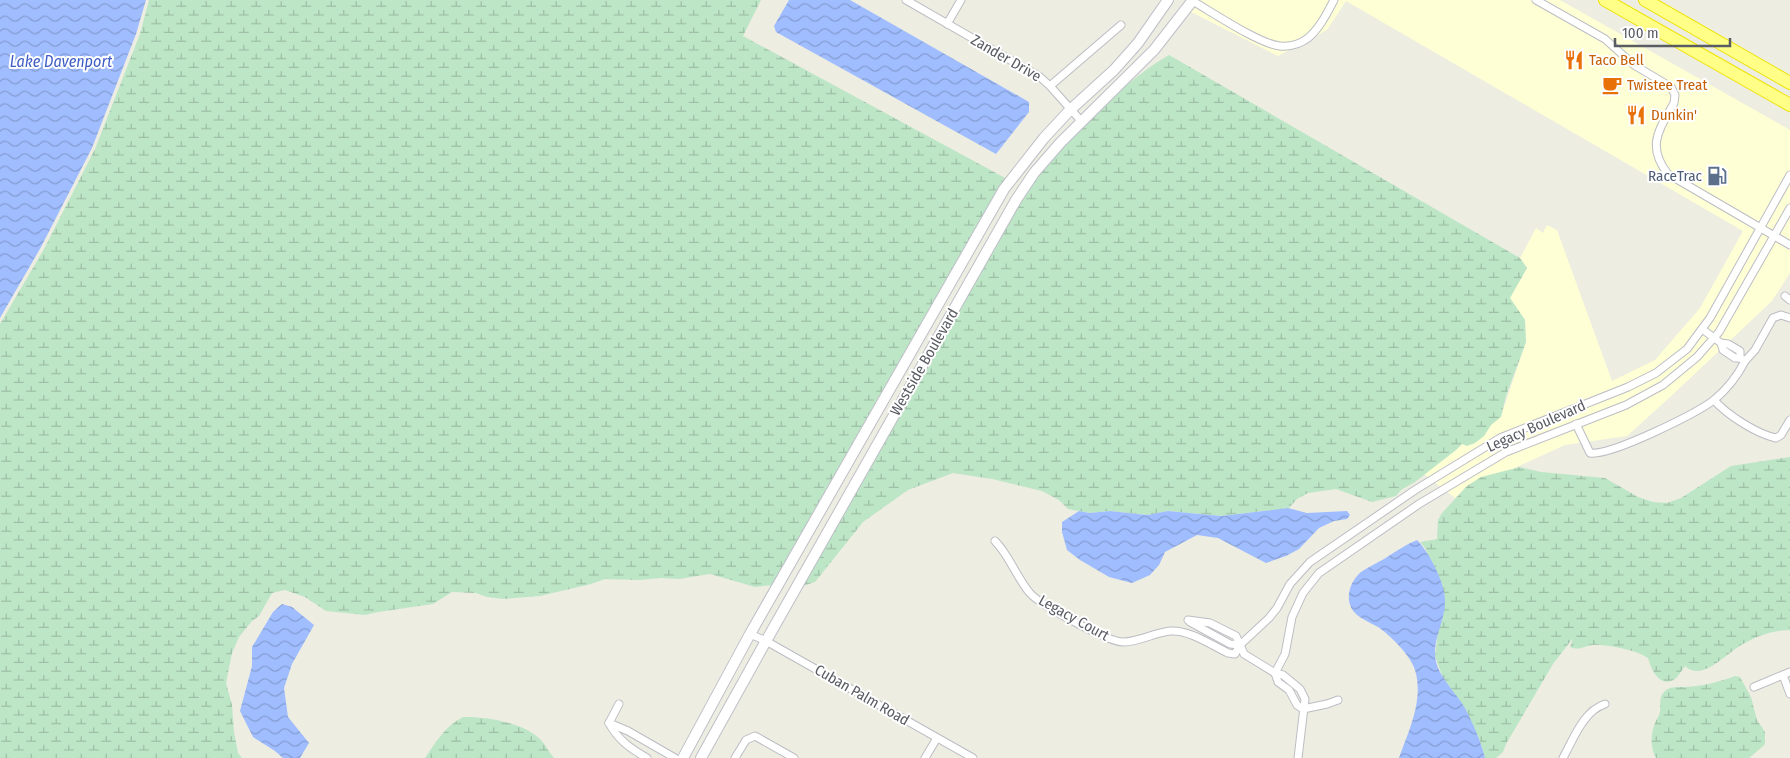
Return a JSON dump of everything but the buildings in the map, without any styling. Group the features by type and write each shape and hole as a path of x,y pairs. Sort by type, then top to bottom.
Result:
{"highway":[{"path":"1606,0 1790,105"},
{"path":"1645,0 1790,83"}],"street":[{"name":"Zander Drive","path":"906,0 1040,76 1050,86 1121,25"},
{"path":"948,24 961,0"},
{"name":"Westside Boulevard","path":"683,758 750,634 1004,189 1044,138 1070,110 1120,64 1143,37 1168,0"},
{"path":"1192,0 1262,41 1286,47 1309,37 1320,25 1334,0"},
{"name":"Westside Boulevard","path":"701,758 1016,200 1034,173 1061,142 1154,50 1192,0"},
{"path":"1537,0 1605,39 1634,65 1671,87 1675,95 1674,103 1660,130 1656,146 1658,157 1664,169 1674,178 1790,245"},
{"path":"1050,86 1082,122"},
{"name":"Legacy Boulevard","path":"1240,644 1269,618 1277,608 1290,584 1310,562 1414,490 1500,438 1628,387 1656,373 1687,349 1710,318 1790,175"},
{"name":"Legacy Boulevard","path":"1275,673 1285,654 1292,617 1303,593 1319,573 1419,504 1506,452 1626,405 1663,385 1698,357 1719,332 1790,208"},
{"path":"1702,329 1721,343 1723,350 1735,358 1742,359 1755,350 1773,318 1781,315 1790,318"},
{"path":"1576,424 1590,453 1604,453 1675,423 1714,400 1739,374 1742,359"},
{"path":"1714,400 1722,408 1766,436 1776,438 1781,435 1790,420"},
{"name":"Legacy Court","path":"995,541 1031,594 1042,603 1105,638 1121,642 1138,640 1171,631 1189,632"},
{"path":"1240,644 1235,654 1228,653 1189,632 1188,620 1210,624 1236,636 1240,644 1244,654 1275,673 1283,675 1300,689 1304,699 1298,758"},
{"name":"Cuban Palm Road","path":"750,634 766,641 973,758"},
{"path":"1275,673 1278,682 1289,690 1297,705 1303,709 1338,700"},
{"path":"1754,687 1786,674 1790,694"},
{"path":"609,723 620,704"},
{"path":"1563,758 1586,717 1595,708 1605,704"},
{"path":"609,723 623,728 675,758"},
{"path":"609,723 624,743 644,756 648,742"},
{"path":"735,758 746,740 755,736 794,758"},
{"path":"926,758 937,738"}],"shaded area":[{"path":"1198,0 1560,0 1790,130 1790,273 1772,301 1627,436 1565,445 1508,471 1467,486 1455,498 1424,474 1462,444 1484,436 1491,425 1501,416 1526,342 1525,320 1510,298 1527,268 1520,258 1536,228 1543,233 1547,225 1557,230 1612,381 1655,360 1700,308 1743,231 1346,1 1327,30 1278,56 1189,11"}],"green space":[{"path":"149,0 761,0 743,36 1007,179 773,585 755,587 710,574 679,579 605,579 540,596 503,599 487,597 476,593 452,592 433,604 365,615 326,611 305,597 285,590 272,593 259,616 252,621 239,637 232,653 226,683 232,705 238,753 242,758 0,758 0,324 44,249 95,149 140,34"},
{"path":"1169,55 1520,258 1527,268 1510,298 1525,320 1526,342 1506,396 1501,417 1475,443 1467,446 1462,444 1415,482 1401,490 1396,496 1372,502 1336,489 1308,493 1297,499 1289,508 1221,516 1168,511 1147,515 1110,511 1089,513 1068,509 1059,500 1042,491 992,479 953,473 908,490 863,522 815,582 800,587 1027,190 1054,157 1094,115 1139,75"},
{"path":"1790,457 1790,630 1772,632 1756,638 1738,647 1715,664 1700,671 1692,670 1685,666 1676,678 1670,681 1661,680 1651,667 1648,658 1643,655 1606,645 1573,648 1570,647 1573,638 1553,664 1503,752 1496,758 1485,758 1481,744 1464,707 1443,678 1435,656 1441,581 1425,548 1420,542 1437,539 1438,520 1467,486 1481,477 1520,467 1541,472 1605,478 1638,497 1653,502 1667,503 1681,498 1731,466"},
{"path":"1735,676 1740,677 1751,697 1757,720 1765,732 1765,744 1749,758 1656,758 1652,748 1652,737 1664,692 1671,688 1705,685"},
{"path":"463,717 493,719 533,733 544,743 554,758 425,758 446,730"}],"water":[{"name":"Lake Davenport","path":"0,0 146,0 136,34 92,148 41,247 0,318"},
{"path":"789,0 850,0 1029,102 1029,112 996,154 776,32 774,26"},
{"path":"1288,508 1307,513 1347,511 1350,515 1347,519 1334,521 1319,528 1299,549 1266,563 1218,538 1197,535 1165,552 1159,565 1150,575 1132,583 1109,577 1080,560 1067,550 1062,532 1062,522 1079,511 1089,513 1110,511 1147,515 1168,511 1221,516"},
{"path":"1417,540 1427,552 1436,569 1445,595 1445,609 1435,648 1436,662 1443,676 1465,708 1474,726 1485,758 1399,758 1417,704 1418,692 1415,670 1405,652 1394,640 1378,627 1357,615 1350,603 1349,592 1351,586 1361,572"},
{"path":"282,604 292,607 314,625 292,664 284,688 288,717 309,743 300,758 283,758 253,737 240,711 252,666 252,647 273,612"}],"place":[{"name":"Taco Bell","path":"1574,60"},
{"name":"Twistee Treat","path":"1612,85"},
{"name":"Dunkin'","path":"1636,115"},
{"name":"RaceTrac","path":"1717,176"}]}
